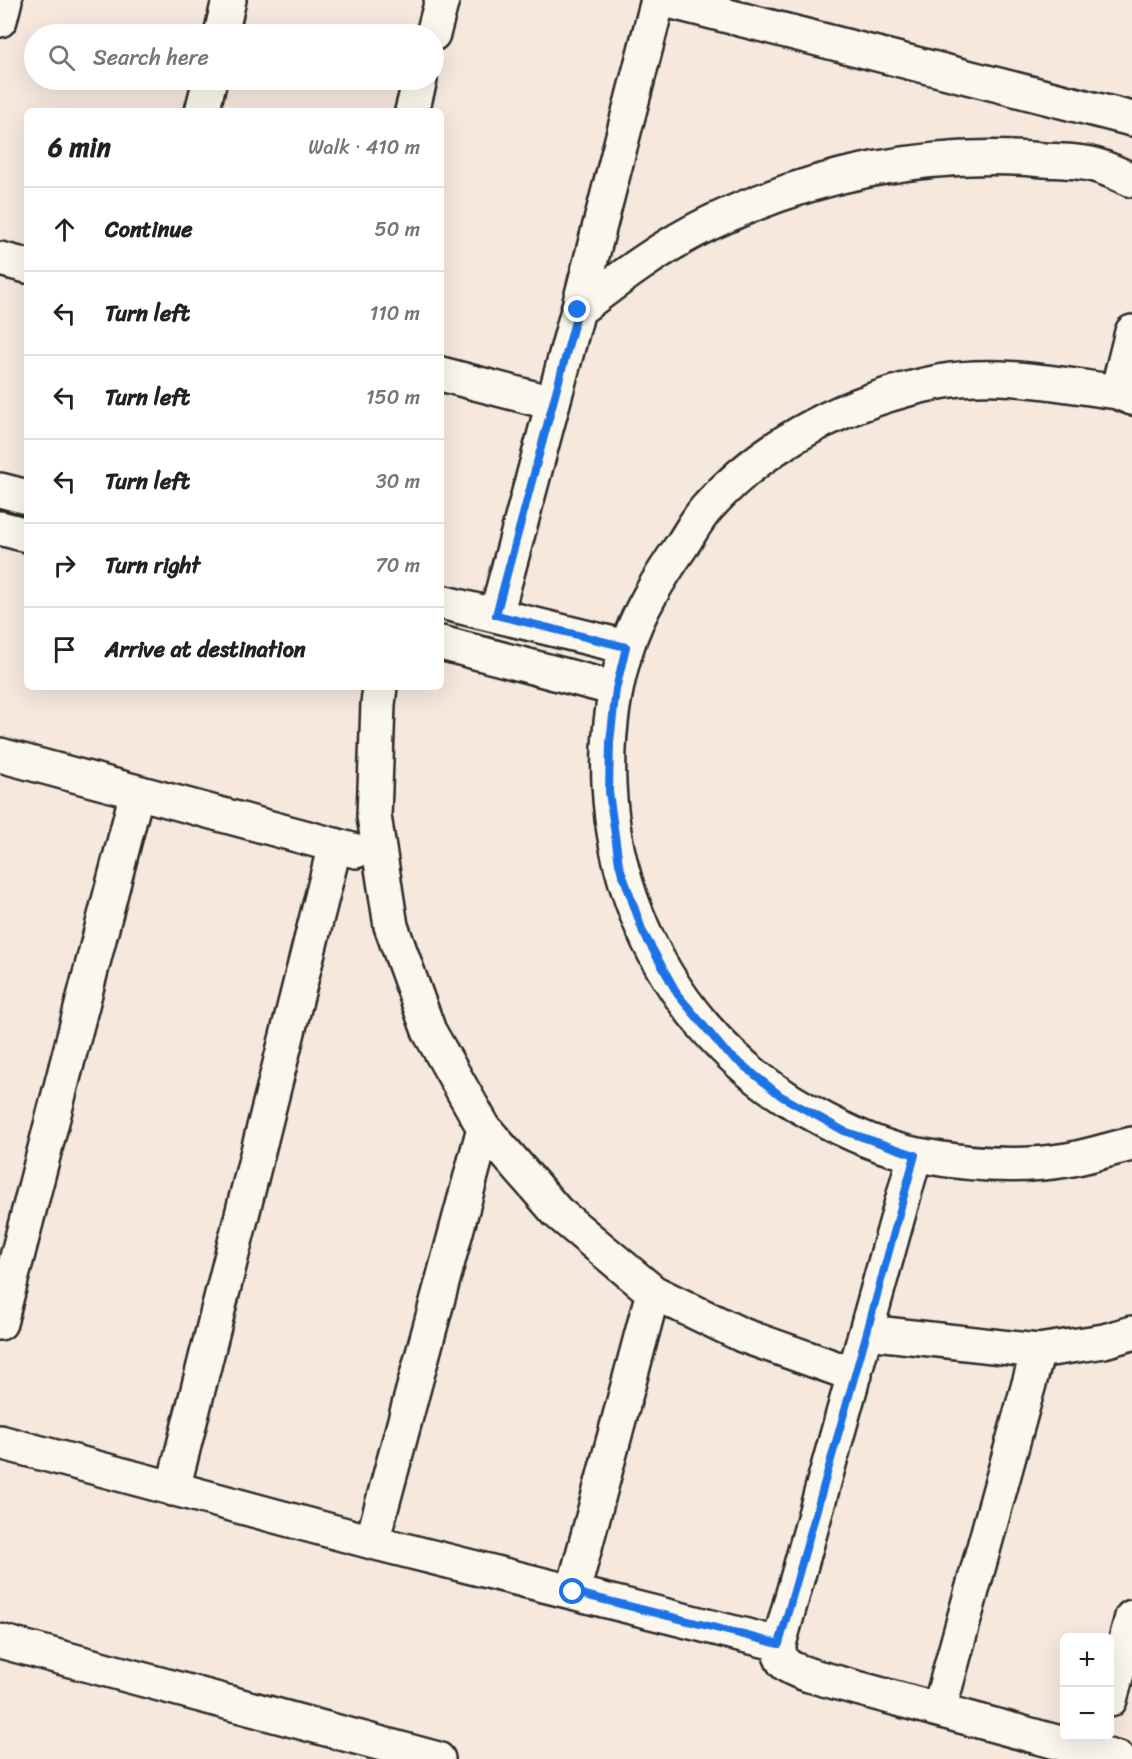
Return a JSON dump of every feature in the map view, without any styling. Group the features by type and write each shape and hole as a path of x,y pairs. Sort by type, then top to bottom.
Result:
{"street":[{"path":"0,20 5,0"},
{"path":"223,24 229,0"},
{"path":"436,24 442,0"},
{"path":"496,615 658,0"},
{"path":"665,0 1132,119"},
{"path":"203,108 207,90"},
{"path":"412,108 417,90"},
{"path":"578,310 641,263 709,223 782,193 858,171 936,159 1015,157 1093,164 1132,180"},
{"path":"0,259 24,265"},
{"path":"1132,332 1124,395 1014,378 942,382 872,399 806,429 747,471 706,509 656,582 626,647 616,689 610,742 609,792 619,864 643,932 678,995 725,1051 781,1096 844,1131 915,1155 1003,1164 1065,1161 1132,1144"},
{"path":"444,375 552,403"},
{"path":"0,490 24,496"},
{"path":"0,528 24,534"},
{"path":"444,603 626,647"},
{"path":"444,644 616,689"},
{"path":"380,690 374,816 391,926 429,1031 484,1128 557,1212 653,1292 742,1335 855,1375"},
{"path":"0,755 381,857"},
{"path":"0,1323 137,792"},
{"path":"173,1489 335,845"},
{"path":"372,1542 484,1128"},
{"path":"915,1155 779,1644 778,1655 792,1669 939,1710 1105,1749"},
{"path":"573,1592 653,1292"},
{"path":"867,1332 1038,1352 1104,1341 1132,1333"},
{"path":"939,1710 1038,1352"},
{"path":"0,1442 372,1542 779,1644"},
{"path":"1113,1687 1132,1617"},
{"path":"0,1641 438,1759"}],"route":[{"path":"573,1592 779,1644 915,1155 844,1131 781,1096 725,1051 678,995 643,932 619,864 609,792 610,742 616,689 626,647 496,615 578,310"}]}
